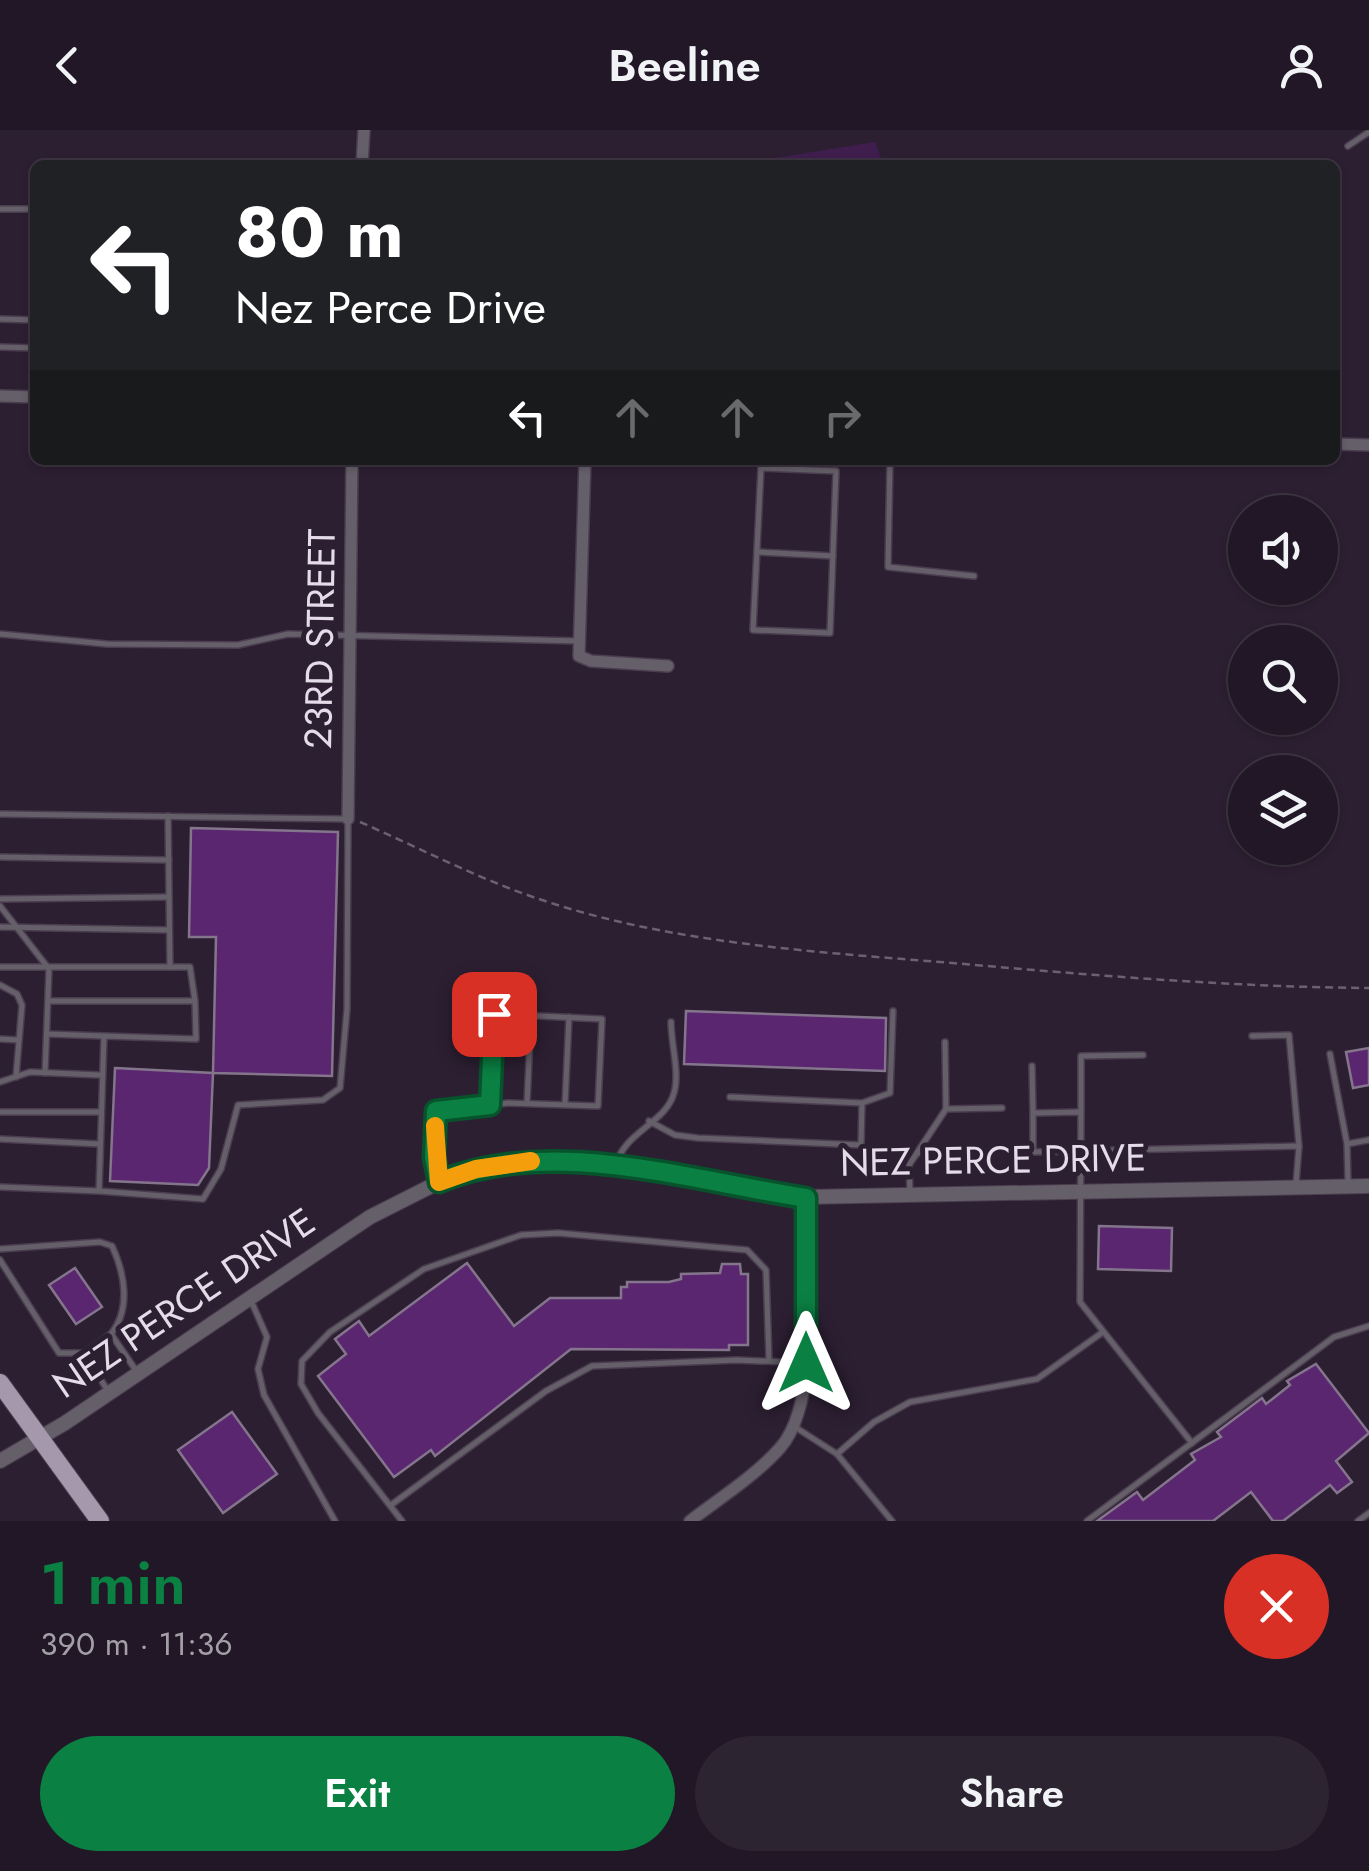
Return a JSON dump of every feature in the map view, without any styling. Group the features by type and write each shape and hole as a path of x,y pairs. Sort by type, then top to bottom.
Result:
{"main road":[{"path":"0,1382 100,1521"}],"street":[{"path":"362,160 364,130"},
{"path":"0,396 30,397"},
{"path":"1340,444 1369,445"},
{"name":"23RD STREET","path":"348,819 352,465"},
{"path":"585,465 579,656 590,661 668,666"},
{"name":"NEZ PERCE DRIVE","path":"0,1461 109,1394 370,1217 439,1182 476,1169 532,1161 615,1168 806,1198 1369,1186"},
{"path":"690,1521 779,1449 792,1426 806,1363 806,1198"}],"lane":[{"path":"1348,146 1369,132"},
{"path":"0,209 30,209"},
{"path":"0,319 30,320"},
{"path":"0,347 30,348"},
{"path":"762,465 753,630 830,633 836,471 773,465"},
{"path":"890,465 888,567 974,576"},
{"path":"757,552 833,556"},
{"path":"0,634 106,644 238,644 288,634 579,641"},
{"path":"0,814 348,819 346,1010 340,1088 323,1100 238,1105 221,1169 204,1199 0,1187"},
{"path":"168,816 170,967"},
{"path":"0,857 169,860"},
{"path":"0,902 169,897"},
{"path":"0,902 50,970 45,1073"},
{"path":"0,927 169,930"},
{"path":"0,967 50,970 190,966 196,1039 47,1034"},
{"path":"0,985 17,994 22,1005 16,1076"},
{"path":"48,1001 195,1001"},
{"path":"730,1098 862,1102 890,1093 893,1011"},
{"path":"439,1182 434,1157 436,1111 490,1105 598,1106 602,1018 494,1014 490,1105"},
{"path":"527,1104 531,1016"},
{"path":"565,1105 569,1017"},
{"path":"615,1168 620,1147 671,1102 675,1090 671,1022"},
{"path":"1252,1036 1289,1035 1300,1146 1296,1186"},
{"path":"99,1191 104,1036"},
{"path":"0,1039 19,1040"},
{"path":"910,1195 909,1165 946,1110 945,1042"},
{"path":"1330,1054 1347,1144 1348,1186"},
{"path":"1143,1055 1081,1056 1080,1302 1192,1443"},
{"path":"1032,1066 1034,1152 1300,1146"},
{"path":"0,1082 45,1073 100,1075"},
{"path":"649,1121 674,1135 698,1138 861,1146 862,1102"},
{"path":"946,1110 1002,1108"},
{"path":"0,1112 100,1112"},
{"path":"1033,1113 1081,1112"},
{"path":"0,1139 100,1144"},
{"path":"1347,1144 1369,1140"},
{"path":"917,1152 966,1150"},
{"path":"402,1521 309,1400 301,1384 302,1361 330,1332 424,1269 472,1249 537,1232 747,1250 766,1270 769,1360"},
{"path":"0,1249 100,1242 112,1246 124,1309 111,1334 84,1353 58,1353 0,1260"},
{"path":"250,1300 267,1337 258,1369 264,1395 332,1520"},
{"path":"1087,1521 1334,1336 1369,1326"},
{"path":"837,1454 874,1422 910,1402 1037,1379 1103,1332"},
{"path":"111,1334 139,1374"},
{"path":"84,1353 109,1394"},
{"path":"390,1506 546,1391 592,1366 769,1360 806,1363"},
{"path":"792,1426 837,1454 892,1521"},
{"path":"1358,1521 1369,1513"}],"path":[{"path":"348,819 410,849 548,903 670,933 882,958 1225,986 1369,988"}],"shaded area":[{"path":"875,142 882,160 762,160"}],"building":[{"path":"191,828 338,832 332,1076 213,1073 216,937 189,937"},
{"path":"686,1011 886,1018 885,1071 684,1064"},
{"path":"1369,1048 1369,1085 1353,1088 1346,1052"},
{"path":"115,1068 213,1073 209,1168 198,1185 110,1181"},
{"path":"1099,1226 1172,1228 1171,1271 1098,1269"},
{"path":"467,1263 514,1326 550,1298 621,1298 621,1287 627,1287 627,1282 669,1282 681,1279 681,1274 720,1273 722,1264 740,1264 741,1274 748,1274 748,1345 729,1345 729,1350 571,1349 435,1456 431,1450 394,1477 318,1376 346,1354 335,1339 359,1321 369,1336"},
{"path":"75,1268 102,1307 76,1324 49,1285"},
{"path":"1316,1364 1369,1433 1336,1461 1352,1482 1337,1493 1330,1485 1283,1521 1273,1521 1251,1492 1213,1521 1097,1521 1137,1492 1143,1500 1195,1460 1191,1454 1221,1437 1217,1432 1262,1398 1266,1404 1290,1385 1287,1381"},
{"path":"232,1412 277,1474 223,1513 178,1450"}],"slow traffic":[{"path":"435,1126 434,1157 439,1182 476,1169 531,1161"}],"route":[{"path":"494,1014 490,1105 436,1111 434,1157 439,1182 476,1169 558,1160 806,1198 806,1363"}]}
